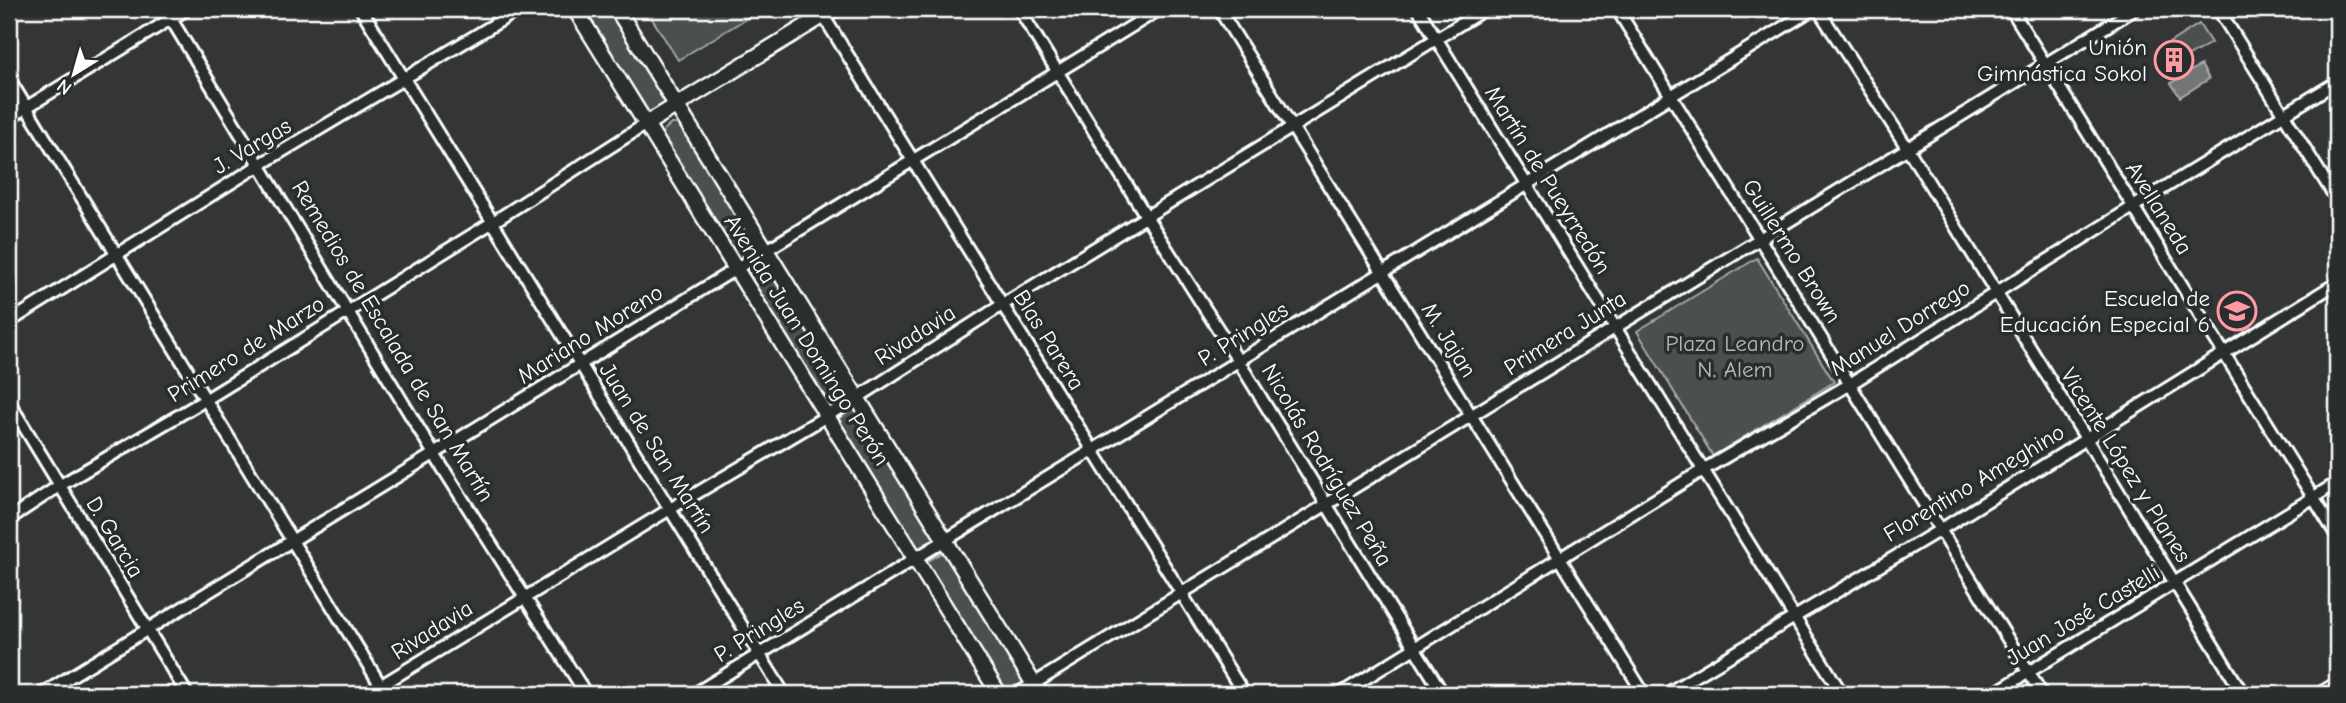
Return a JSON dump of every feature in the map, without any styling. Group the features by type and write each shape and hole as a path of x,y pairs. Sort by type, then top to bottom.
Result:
{"main road":[{"name":"Avenida Juan Domingo Perón","path":"575,9 999,694"},
{"name":"Avenida Juan Domingo Perón","path":"617,9 1037,689"},
{"path":"646,124 825,11"},
{"path":"2322,694 2337,685"}],"street":[{"path":"9,118 168,13 187,9"},
{"name":"Juan de San Martín","path":"360,9 784,694"},
{"name":"J. Vargas","path":"9,322 261,164 520,9"},
{"name":"Nicolás Rodríguez Peña","path":"1019,9 1443,694"},
{"name":"Mariano Moreno","path":"42,694 1160,9"},
{"name":"M. Jajan","path":"1219,9 1644,694"},
{"name":"Martín de Pueyrredón","path":"1418,9 1842,694"},
{"name":"Rivadavia","path":"367,694 383,690 526,597 857,398 1002,304 1485,9"},
{"name":"Guillermo Brown","path":"1617,9 2042,694"},
{"name":"P. Pringles","path":"694,694 1815,9"},
{"name":"Vicente López y Planes","path":"1815,9 1908,149 2243,694"},
{"name":"Avellaneda","path":"2011,9 2337,536"},
{"name":"Primera Junta","path":"1017,694 1037,689 1181,593 2135,9"},
{"path":"2218,9 2337,200"},
{"name":"Blas Parera","path":"825,11 913,160 1244,694"},
{"name":"Remedios de Escalada de San Martín","path":"168,13 434,454 586,694"},
{"path":"9,79 383,690"},
{"name":"Manuel Dorrego","path":"1340,694 1703,470 1850,384 2133,206 2337,82"},
{"name":"Primero de Marzo","path":"9,519 59,486 205,400 646,124"},
{"name":"Florentino Ameghino","path":"1666,694 1940,530 2337,283"},
{"name":"D. Garcia","path":"9,402 187,694"},
{"name":"Juan José Castelli","path":"1993,694 2337,483"}],"green space":[{"path":"580,9 610,9 666,101 665,108 651,117 641,107"},
{"path":"646,9 762,9 678,60"},
{"path":"2199,24 2211,43 2177,63 2166,45"},
{"path":"671,124 682,124 759,251 739,264 662,138 664,130"},
{"name":"Plaza Leandro N. Alem","path":"1757,258 1834,382 1713,456 1637,331"},
{"path":"768,262 851,396 829,410 746,275"},
{"path":"858,407 939,540 917,553 836,420"},
{"path":"947,550 1028,684 1012,694 1006,694 925,563"}],"shaded area":[{"path":"2201,65 2209,79 2180,97 2171,83"}],"place":[{"name":"Unión Gimnástica Sokol","path":"2174,60"},
{"name":"Escuela de Educación Especial 6","path":"2237,311"}]}
